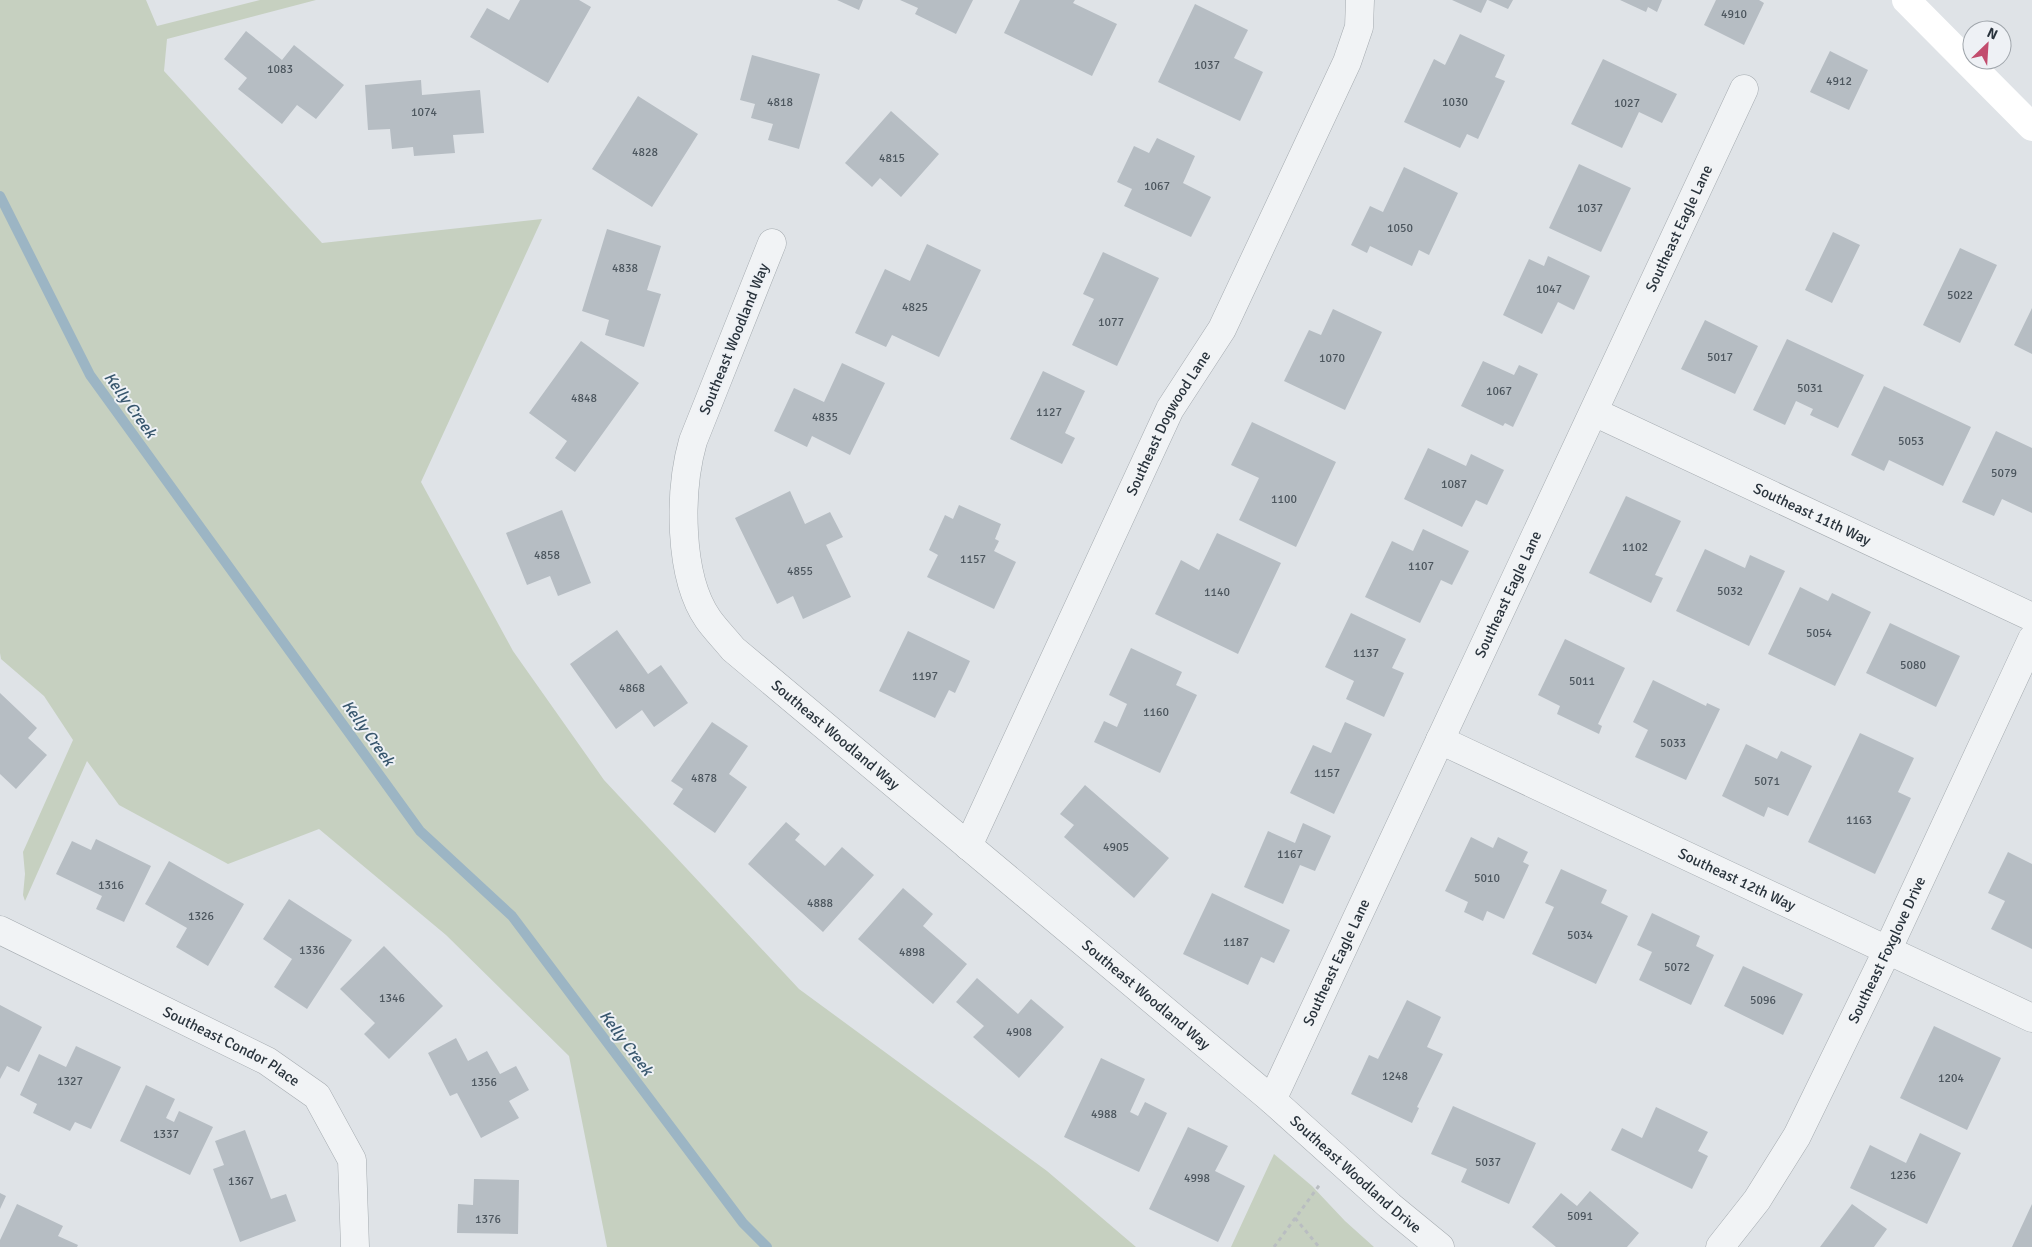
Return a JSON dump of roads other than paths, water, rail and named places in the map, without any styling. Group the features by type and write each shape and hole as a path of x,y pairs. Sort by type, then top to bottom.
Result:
{"main road":[{"path":"1906,0 2032,126"}],"street":[{"name":"Southeast Dogwood Lane","path":"968,846 1170,409 1222,329 1342,71 1360,27 1360,0"},
{"name":"Southeast Eagle Lane","path":"1272,1100 1744,89"},
{"name":"Southeast Woodland Way","path":"772,243 693,441 686,466 684,512 686,547 692,584 707,618 732,648 1272,1100"},
{"name":"Southeast 11th Way","path":"1594,412 2032,617"},
{"name":"Southeast Foxglove Drive","path":"1720,1247 1757,1200 1797,1136 1887,951 2032,639"},
{"name":"Southeast 12th Way","path":"1440,740 2032,1018"},
{"name":"Southeast Condor Place","path":"0,930 267,1061 317,1096 352,1160 354,1247"},
{"name":"Southeast Woodland Drive","path":"1272,1100 1440,1247"}],"waterway":[{"name":"Kelly Creek","path":"0,196 90,375 420,831 512,916 743,1223 767,1247"}]}
